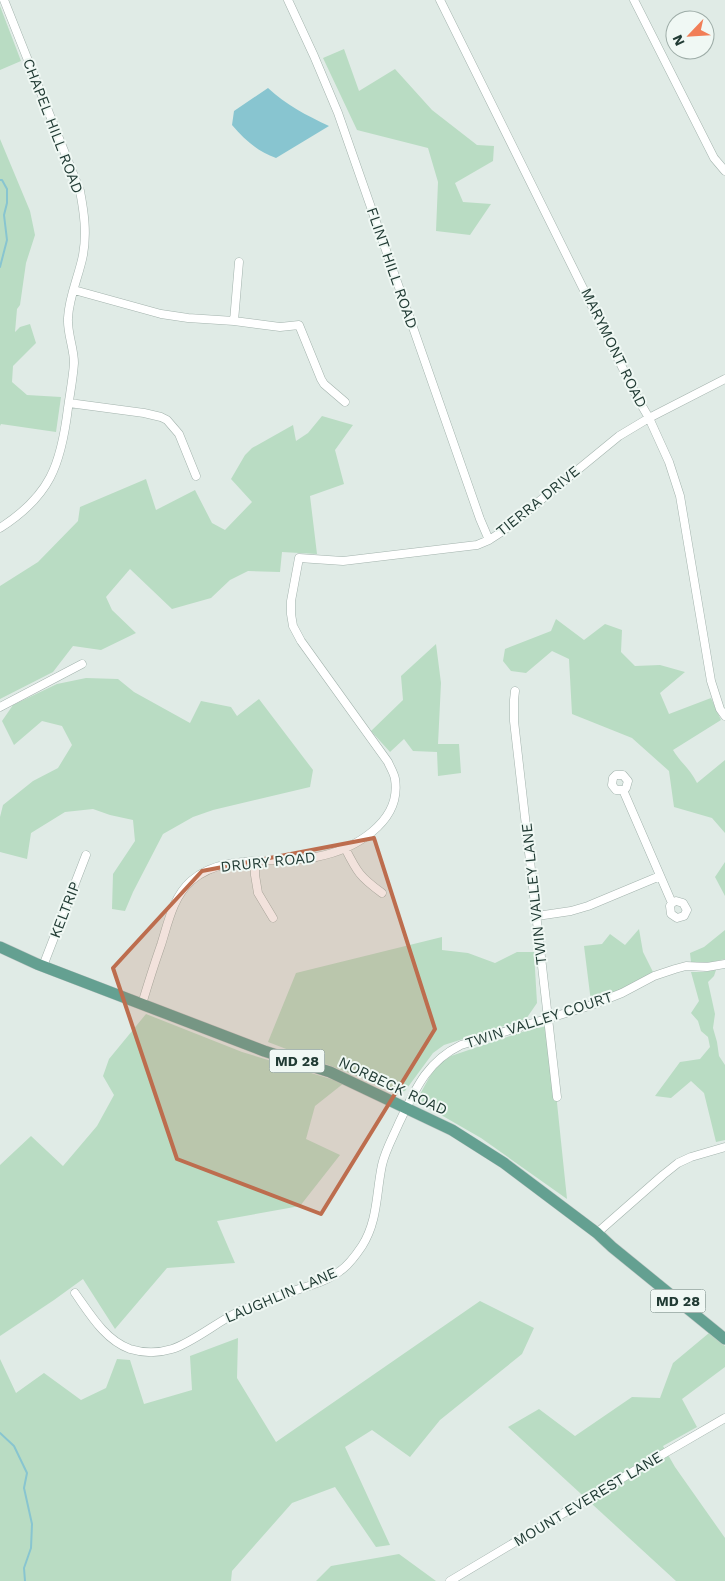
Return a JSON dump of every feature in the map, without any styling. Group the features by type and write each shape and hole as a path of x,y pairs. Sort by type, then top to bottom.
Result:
{"main road":[{"name":"NORBECK ROAD","path":"0,947 43,966 264,1051 330,1072 452,1130 504,1163 597,1233 725,1339"}],"street":[{"name":"CHAPEL HILL ROAD","path":"0,528 28,507 42,492 53,474 59,458 64,436 74,362 68,319 69,305 83,254 85,234 85,214 80,191 4,0"},
{"name":"FLINT HILL ROAD","path":"288,0 338,112 489,540"},
{"name":"MARYMONT ROAD","path":"440,0 638,400 649,418 669,462 680,496 711,681 720,709 725,716"},
{"path":"634,0 714,158 725,171"},
{"path":"234,321 239,262"},
{"path":"74,290 161,314 280,327 299,324 321,379 324,384 345,402"},
{"name":"TIERRA DRIVE","path":"298,558 342,561 477,545 489,540 503,531 619,436 649,418 725,379"},
{"path":"69,403 144,412 167,420 179,434 196,476"},
{"name":"DRURY ROAD","path":"142,1004 172,911 180,894 190,881 210,869 227,864 314,858 332,854 372,832 386,818 394,804 395,778 388,762 292,626 291,601 298,558"},
{"path":"0,706 82,664"},
{"name":"TWIN VALLEY LANE","path":"515,691 514,721 557,1097"},
{"path":"623,790 672,903"},
{"path":"345,848 358,872 366,881 382,893"},
{"name":"KELTRIP","path":"43,966 86,854"},
{"path":"255,862 258,893 273,918"},
{"path":"537,916 571,911 588,906 660,876"},
{"name":"TWIN VALLEY COURT","path":"407,1108 413,1093 430,1067 449,1051 461,1045 605,1001 654,976 675,969 686,966 707,967 725,964"},
{"name":"LAUGHLIN LANE","path":"75,1293 96,1322 113,1339 131,1349 151,1352 173,1349 238,1312 270,1298 329,1278 340,1272 362,1246 368,1235 376,1209 382,1162 407,1108"},
{"path":"597,1233 678,1163 725,1147"},
{"name":"MOUNT EVEREST LANE","path":"450,1581 725,1418"}],"highlighted area":[{"path":"374,838 435,1029 321,1214 177,1159 113,968 202,871"}],"green space":[{"path":"0,6 21,61 0,70"},
{"path":"344,49 359,91 395,69 432,110 477,145 494,146 493,161 455,183 463,202 491,204 470,235 436,231 438,182 428,148 357,130 323,58"},
{"path":"0,139 30,211 35,235 26,263 20,305 17,309 15,332 20,327 30,324 36,343 13,366 12,382 27,395 61,397 56,432 1,424 0,426"},
{"path":"322,416 353,425 335,450 344,484 310,496 317,554 282,552 280,572 248,571 230,580 211,598 172,609 130,569 106,597 112,610 136,633 101,650 73,646 53,672 0,699 0,586 38,562 78,521 80,507 146,479 156,510 195,490 212,523 225,530 252,502 231,479 245,455 252,448 293,425 296,441 308,433"},
{"path":"556,619 584,640 605,624 622,630 621,652 635,666 660,665 685,672 660,693 669,714 711,698 721,720 673,750 697,783 725,760 725,833 712,818 674,807 669,771 632,738 572,714 569,659 552,651 526,673 511,671 503,661 505,649 551,631"},
{"path":"436,644 441,683 438,744 459,744 461,773 438,776 437,752 413,751 404,739 390,752 371,731 403,700 401,676"},
{"path":"86,678 118,679 134,692 190,723 201,701 231,707 237,716 259,699 313,770 310,787 213,810 193,817 163,834 125,911 112,909 113,874 135,841 133,820 93,809 65,812 31,833 27,859 0,852 0,817 3,805 33,781 58,768 72,745 62,726 42,721 14,745 2,721 13,705 57,684"},
{"path":"725,862 725,896 715,877"},
{"path":"639,929 643,952 653,972 628,986 591,1002 584,946 602,944 610,934 625,945"},
{"path":"725,930 725,959 712,962 691,962 690,953 704,947"},
{"path":"442,937 442,950 468,953 495,963 517,952 534,952 537,1003 526,1019 444,1045 433,1053 405,1091 399,1092 268,1042 296,973"},
{"path":"716,970 714,976 708,982 715,1014 713,1028 719,1056 725,1065 725,1140 716,1142 704,1093 691,1081 671,1098 655,1096 680,1062 700,1059 710,1047 708,1037 701,1031 698,1021 691,1013 699,1001 691,972"},
{"path":"146,1014 242,1052 344,1083 315,1106 306,1139 340,1155 300,1206 217,1221 235,1263 167,1268 115,1329 83,1279 0,1336 0,1165 31,1136 63,1166 97,1126 114,1095 103,1076 109,1059"},
{"path":"549,1026 567,1199 481,1138 422,1104 419,1096 435,1067 451,1056 531,1029"},
{"path":"480,1301 534,1328 522,1354 440,1420 410,1457 372,1430 345,1447 390,1545 376,1547 335,1487 292,1503 232,1571 231,1581 0,1581 0,1359 16,1393 44,1373 81,1400 106,1388 117,1359 130,1360 144,1404 192,1390 190,1356 238,1338 237,1378 276,1442"},
{"path":"709,1333 725,1346 725,1367 682,1399 697,1427 663,1446 675,1467 725,1538 725,1581 676,1581 508,1427 539,1409 575,1436 632,1397 660,1398 673,1363"},
{"path":"399,1554 436,1581 316,1581 331,1566"}],"water":[{"path":"268,88 289,105 329,126 276,158 257,148 232,125 234,111"}],"waterway":[{"path":"0,180 2,180 7,189 7,203 4,215 7,240 0,267"},
{"path":"0,1433 14,1446 27,1473 24,1488 32,1524 31,1548 24,1568 25,1581"}]}
